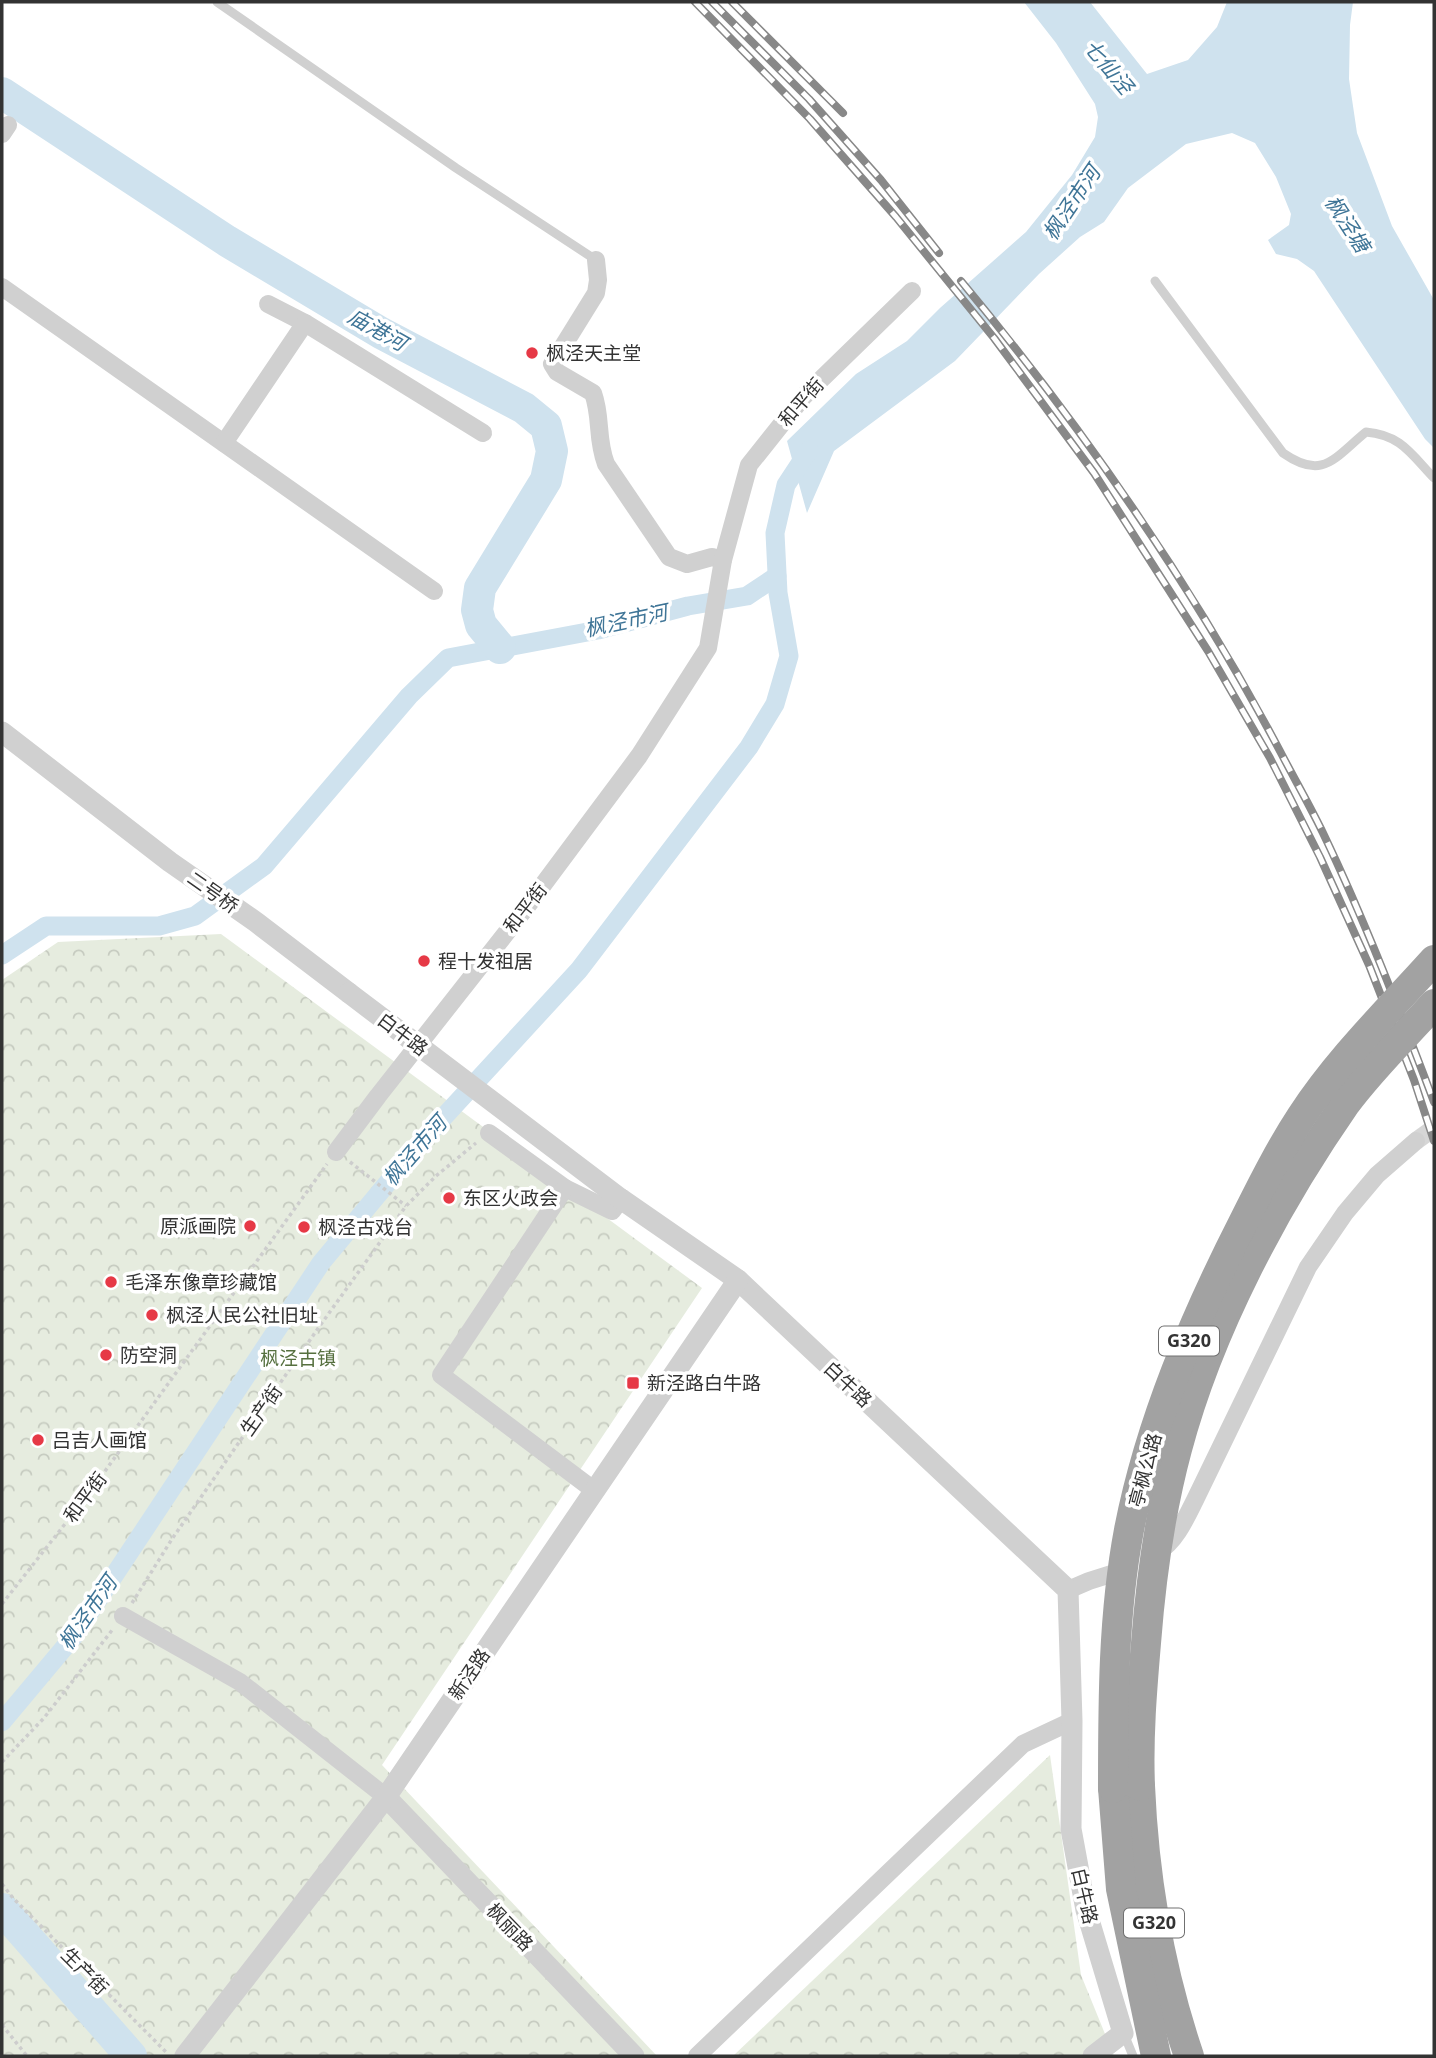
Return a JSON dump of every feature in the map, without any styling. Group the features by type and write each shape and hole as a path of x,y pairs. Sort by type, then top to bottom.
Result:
{"highway":[{"name":"亭枫公路","path":"1189,2056 1164,1973 1149,1896 1143,1847 1127,1787 1113,1701 1129,1530 1154,1435 1182,1358 1218,1272 1259,1191 1301,1117 1350,1053 1434,960"},
{"name":"亭枫公路","path":"1156,2056 1121,1889 1127,1787 1140,1710 1157,1541 1177,1448 1197,1388 1240,1280 1307,1163 1348,1101 1434,1004"}],"street":[{"path":"596,260 596,293 552,364 557,372 593,393 598,408 599,447 606,464 669,558 687,565 712,557 722,569"},
{"path":"2,287 434,590"},
{"name":"和平街","path":"336,1152 525,909 639,756 708,648 722,569 749,465 804,396 912,291"},
{"path":"268,304 305,323 483,433"},
{"path":"224,443 305,323"},
{"name":"二号桥","path":"2,732 170,862 256,922"},
{"name":"白牛路","path":"256,922 621,1199 738,1280 1068,1590 1072,1721 1071,1829 1086,1910 1123,2032"},
{"path":"489,1133 565,1188 612,1211 621,1199"},
{"path":"1068,1590 1136,1565 1165,1548 1181,1525 1213,1465 1308,1267 1345,1213 1377,1175 1416,1141"},
{"path":"565,1188 441,1375 594,1491"},
{"name":"新泾路","path":"185,2056 386,1797 738,1280"},
{"path":"123,1616 240,1682 386,1797"},
{"path":"697,2056 1023,1744 1072,1721"},
{"name":"枫丽路","path":"386,1797 634,2056"},
{"path":"1093,2056 1123,2032"}],"lane":[{"path":"217,2 456,168 596,260"},
{"path":"1155,281 1283,453 1299,464 1311,468 1328,464 1366,432 1385,433 1402,444 1434,478"},
{"path":"1123,2032 1133,2056"}],"path":[{"name":"生产街","path":"2,1762 44,1718 123,1616 172,1539 406,1206 436,1176 489,1133"},
{"path":"336,1152 406,1206"},
{"name":"和平街","path":"2,1604 87,1496 336,1152"},
{"name":"生产街","path":"2,1884 170,2056"},
{"path":"2,2025 27,2056"}],"green space":[{"name":"枫泾古镇","path":"221,934 702,1288 382,1765 657,2056 2,2056 2,980 58,942"},
{"path":"1050,1755 1081,1975 1114,2056 733,2056"}],"water":[{"path":"1024,2 1090,2 1147,74 1188,60 1217,27 1227,2 1353,2 1349,79 1357,133 1392,226 1434,300 1434,448 1425,439 1314,271 1297,259 1276,254 1268,240 1289,225 1291,214 1276,177 1255,143 1232,133 1186,144 1128,188 1104,222 1080,237 1039,274 955,361 834,451 807,513 787,441 856,374 907,341 1026,232 1072,175 1095,137 1098,117 1095,104 1056,43"}],"waterway":[{"name":"庙港河","path":"2,93 227,241 381,333 524,408 546,426 552,451 546,480 480,588 477,610 481,625 500,648"},
{"name":"枫泾市河","path":"2,1722 74,1636 321,1263 429,1133 579,970 749,747 775,704 789,656 778,593 775,533 786,485 809,450"},
{"name":"枫泾市河","path":"2,955 46,926 159,926 195,916 264,866 409,696 448,658 598,630 688,606 747,596 777,576"},
{"name":"枫泾市河","path":"2,1909 131,2056"}],"tunnel":[{"path":"1416,1141 1434,1128"}],"railway":[{"path":"695,2 810,119 896,217 994,338 1094,473 1208,651 1270,758 1320,857 1369,965 1414,1080 1434,1141"},
{"path":"712,2 809,99 881,180 939,253"},
{"path":"732,2 843,113"},
{"path":"961,281 1092,450 1173,568 1247,690 1313,813 1338,866 1382,967 1434,1102"}],"place":[{"name":"枫泾天主堂","path":"532,353"},
{"name":"程十发祖居","path":"424,961"},
{"name":"东区火政会","path":"449,1198"},
{"name":"原派画院","path":"250,1226"},
{"name":"枫泾古戏台","path":"304,1227"},
{"name":"毛泽东像章珍藏馆","path":"111,1282"},
{"name":"枫泾人民公社旧址","path":"152,1315"},
{"name":"防空洞","path":"106,1355"},
{"name":"新泾路白牛路","path":"633,1383"},
{"name":"吕吉人画馆","path":"38,1440"}],"water label":[{"name":"七仙泾","path":"1108,67"},
{"name":"枫泾塘","path":"1347,224"}]}
